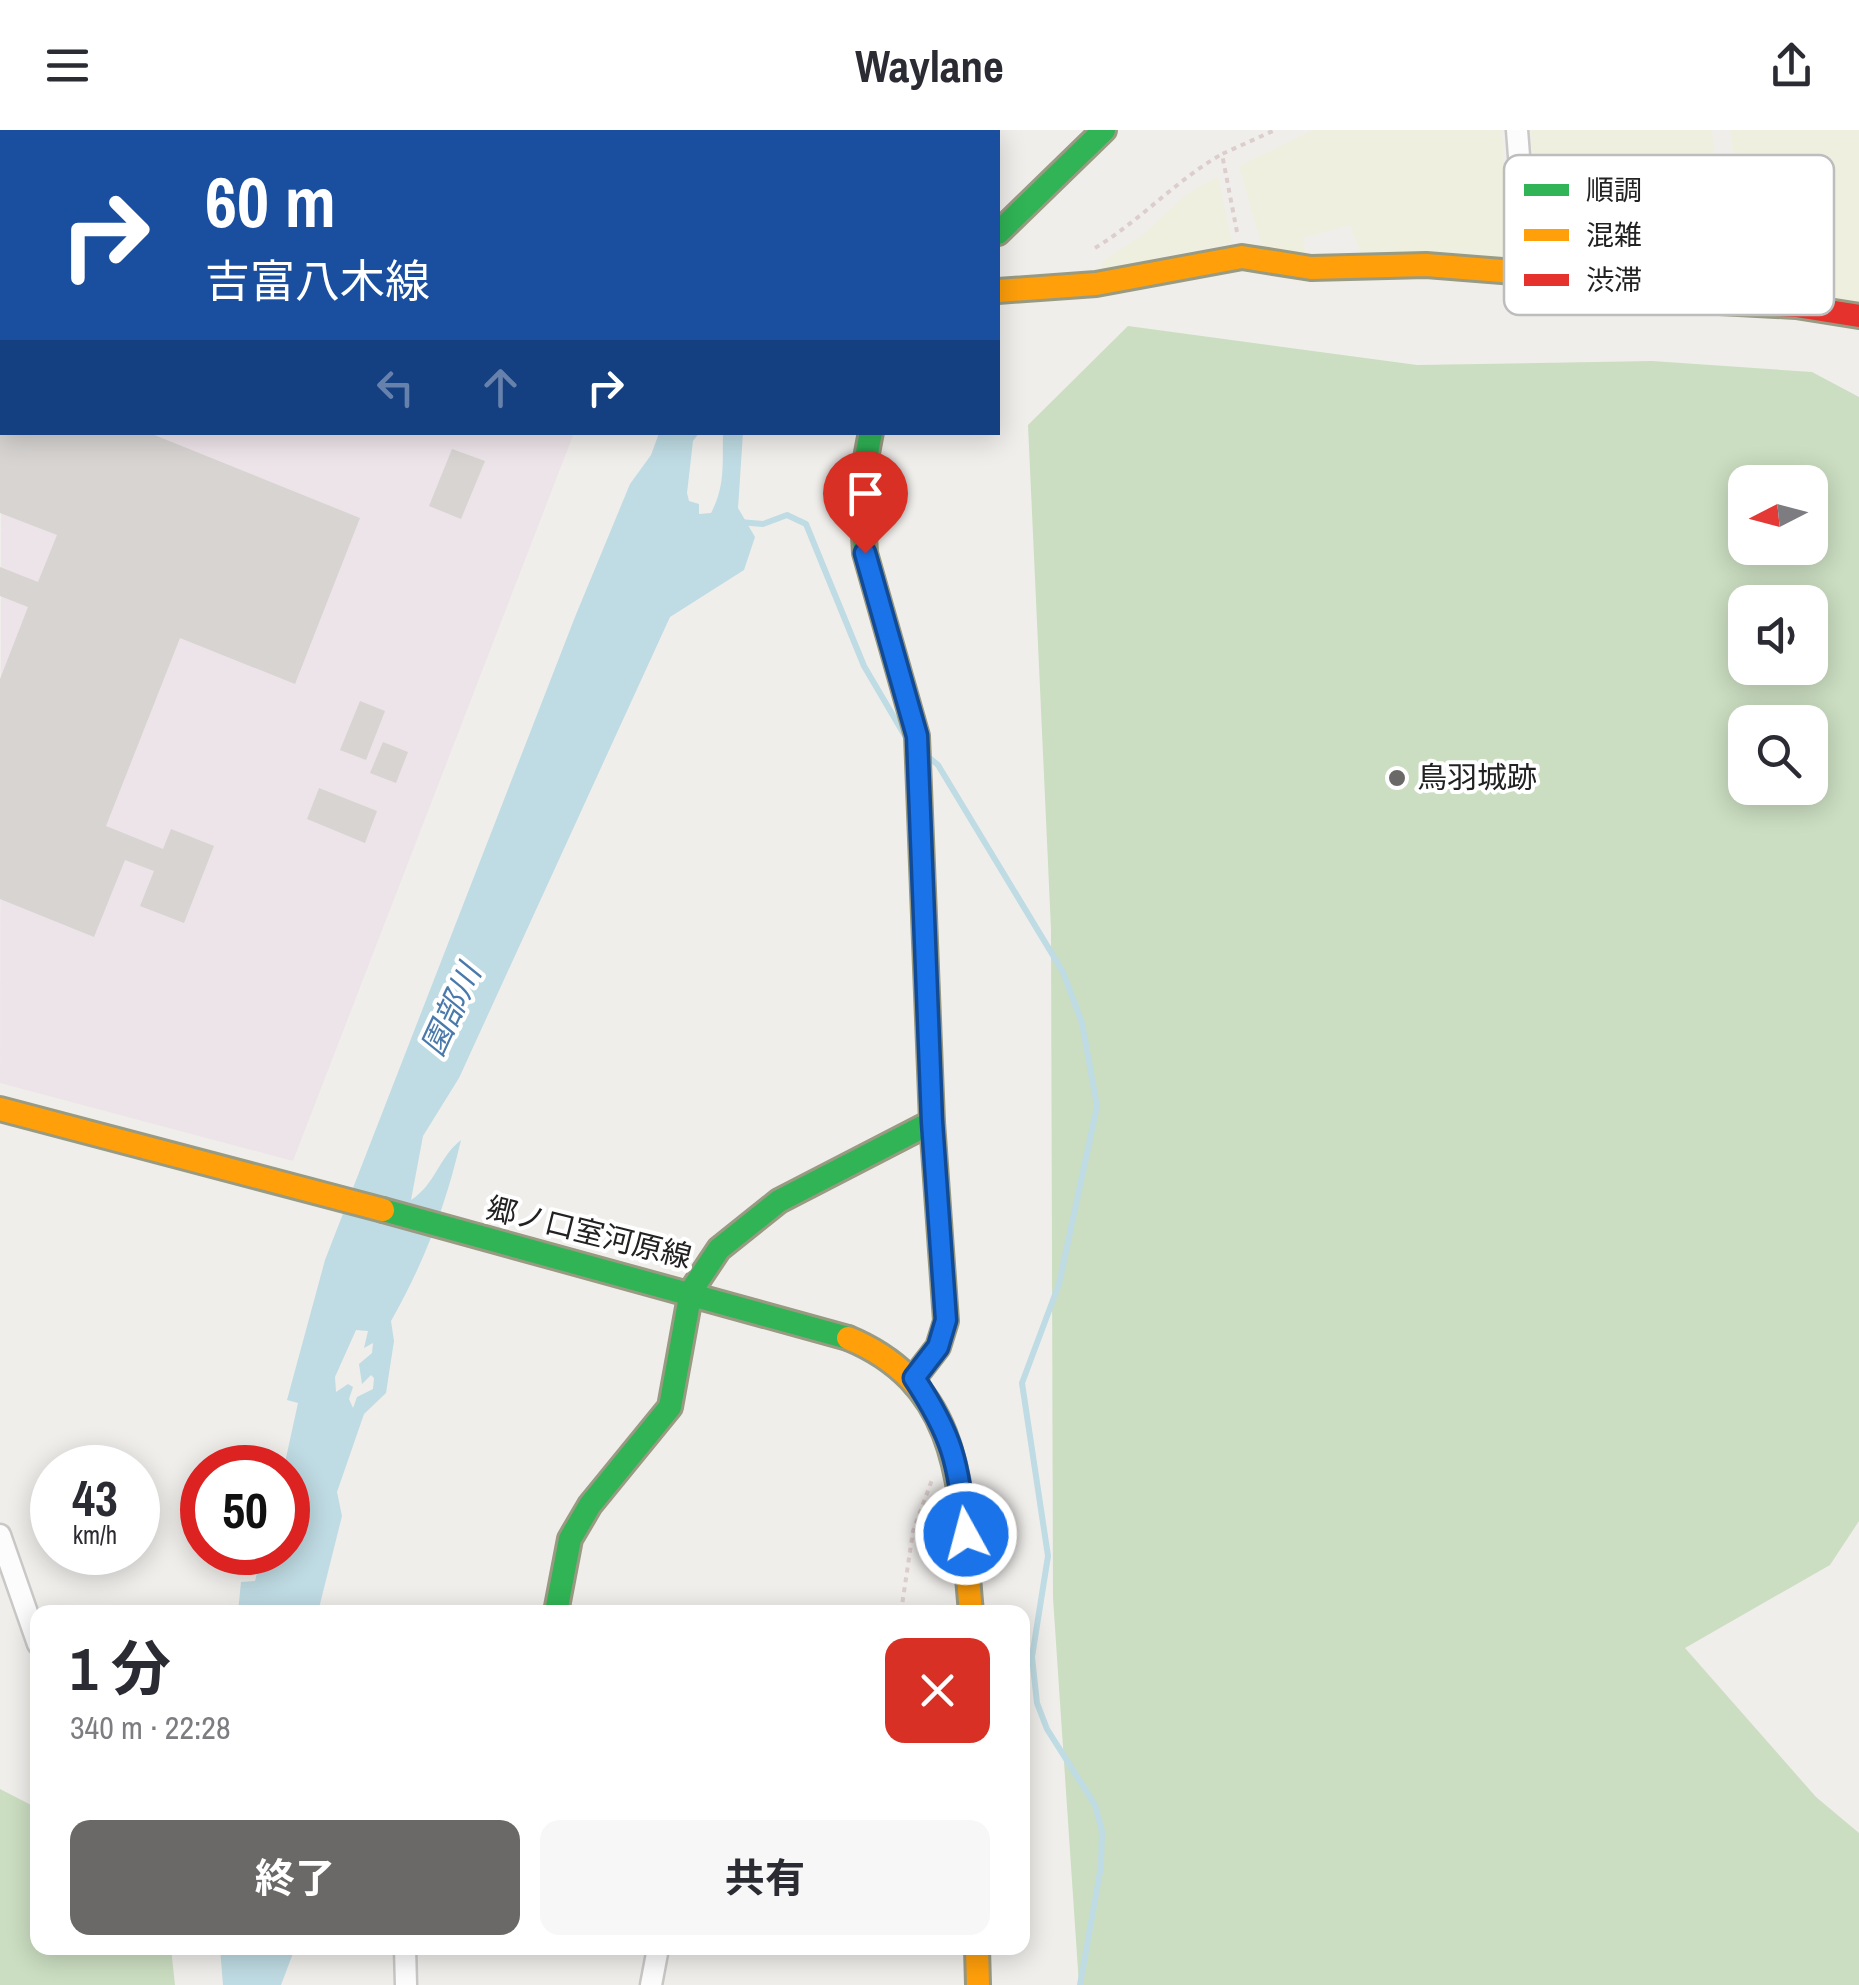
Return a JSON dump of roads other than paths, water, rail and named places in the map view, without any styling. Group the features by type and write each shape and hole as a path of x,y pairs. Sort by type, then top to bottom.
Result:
{"main road":[{"path":"1000,231 1104,130"},
{"path":"1000,291 1096,284 1242,257 1312,268 1426,265 1504,271"},
{"path":"1834,312 1859,316"},
{"path":"869,435 861,484 865,553 917,736 932,1122 946,1320 938,1347 914,1378"},
{"name":"郷ノ口室河原線","path":"0,1109 691,1290 828,1329 871,1347 914,1378 938,1415 956,1455 971,1605"},
{"path":"557,1605 570,1539 590,1505 670,1407 691,1290 719,1249 779,1201 932,1122"},
{"path":"977,1955 978,1985"}],"street":[{"path":"1517,130 1519,155"},
{"path":"0,1534 30,1621"},
{"path":"405,1955 406,1985"},
{"path":"651,1985 657,1955"}],"water":[{"name":"園部川","path":"658,435 698,435 693,441 687,493 689,501 699,504 699,514 711,513 716,503 723,435 743,435 738,508 755,537 744,570 670,617 459,1078 423,1136 411,1200 461,1140 433,1233 391,1321 394,1341 386,1393 364,1414 337,1492 342,1516 320,1605 239,1605 241,1582 255,1581 256,1575 310,1575 310,1445 289,1445 298,1403 287,1400 325,1260 630,484 651,455","holes":["356,1330 368,1331 364,1348 373,1343 372,1353 359,1364 362,1384 371,1375 373,1389 357,1397 353,1408 349,1399 353,1387 348,1384 336,1392 335,1377"]},
{"path":"221,1955 292,1955 281,1985 223,1985"}],"waterway":[{"path":"739,522 763,524 787,515 806,524 864,666 908,741"},
{"path":"926,755 938,765 1063,972 1082,1023 1097,1106 1059,1284 1022,1383 1048,1556 1032,1657 1037,1703 1047,1729 1095,1805 1102,1831 1101,1866 1080,1985"}],"place":[{"name":"鳥羽城跡","path":"1397,778"}]}
